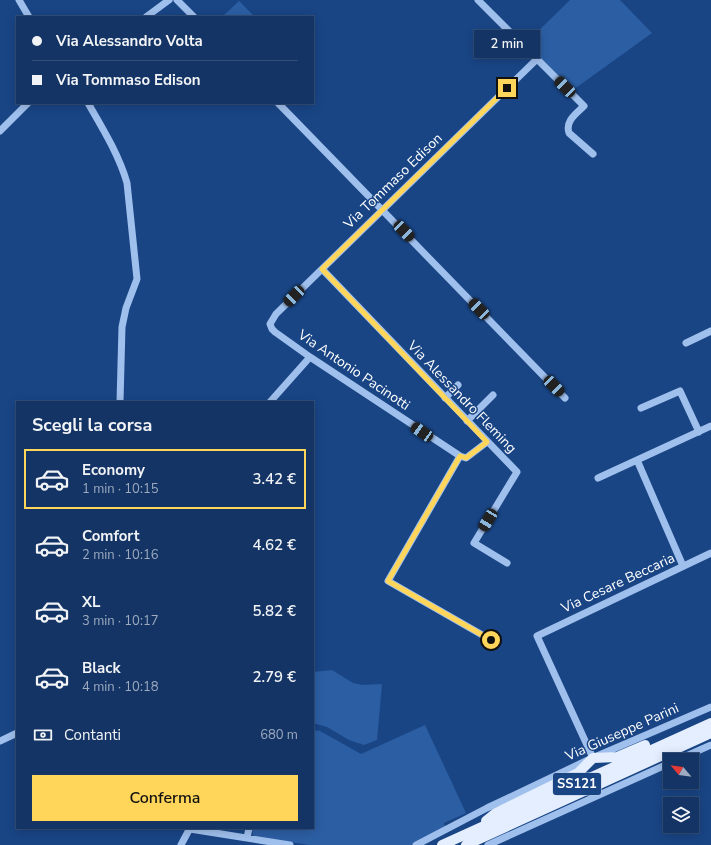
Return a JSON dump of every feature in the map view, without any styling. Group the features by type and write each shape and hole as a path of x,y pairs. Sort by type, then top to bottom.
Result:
{"main road":[{"name":"SS121","path":"442,845 711,722"},
{"name":"SS121","path":"466,845 711,733"},
{"path":"477,829 496,813 578,773 593,758 617,757 661,739 684,735"}],"street":[{"path":"19,0 28,16"},
{"path":"147,16 169,0"},
{"path":"177,0 193,16"},
{"path":"478,0 584,106 569,120 568,129 569,133 593,154"},
{"name":"Via Tommaso Edison","path":"270,324 276,314 536,59"},
{"path":"0,130 27,104"},
{"path":"89,104 104,130 124,171 127,183 137,279 126,308 122,327 120,401"},
{"path":"279,104 565,398"},
{"name":"Via Alessandro Fleming","path":"322,269 517,472 474,543 507,563"},
{"name":"Via Antonio Pacinotti","path":"270,324 275,332 310,357 460,456"},
{"path":"686,343 711,331"},
{"path":"271,401 310,357"},
{"path":"445,398 458,385"},
{"path":"641,408 680,390 699,432"},
{"path":"467,421 493,395"},
{"path":"598,478 711,426"},
{"path":"487,442 466,458 460,456 388,581 491,640"},
{"path":"637,460 683,566"},
{"name":"Via Cesare Beccaria","path":"593,758 537,636 711,553"},
{"name":"Via Giuseppe Parini","path":"416,845 487,808 593,758 711,708"},
{"path":"0,741 16,733"},
{"path":"693,753 711,745"},
{"path":"488,845 663,766"},
{"path":"180,845 189,829"},
{"path":"196,829 290,845"},
{"path":"248,838 249,829"}],"shaded area":[{"path":"570,0 620,0 652,33 573,90 526,43"},
{"path":"239,1 254,16 223,16"},
{"path":"332,670 353,683 362,685 382,684 377,740 364,745 349,740 327,727 314,723 314,672"},
{"path":"425,725 466,813 444,823 445,827 411,845 309,845 253,836 252,829 314,829 314,730 320,731 361,754"}],"route":[{"path":"491,640 388,581 460,456 466,458 487,442 322,269 507,88"}]}
